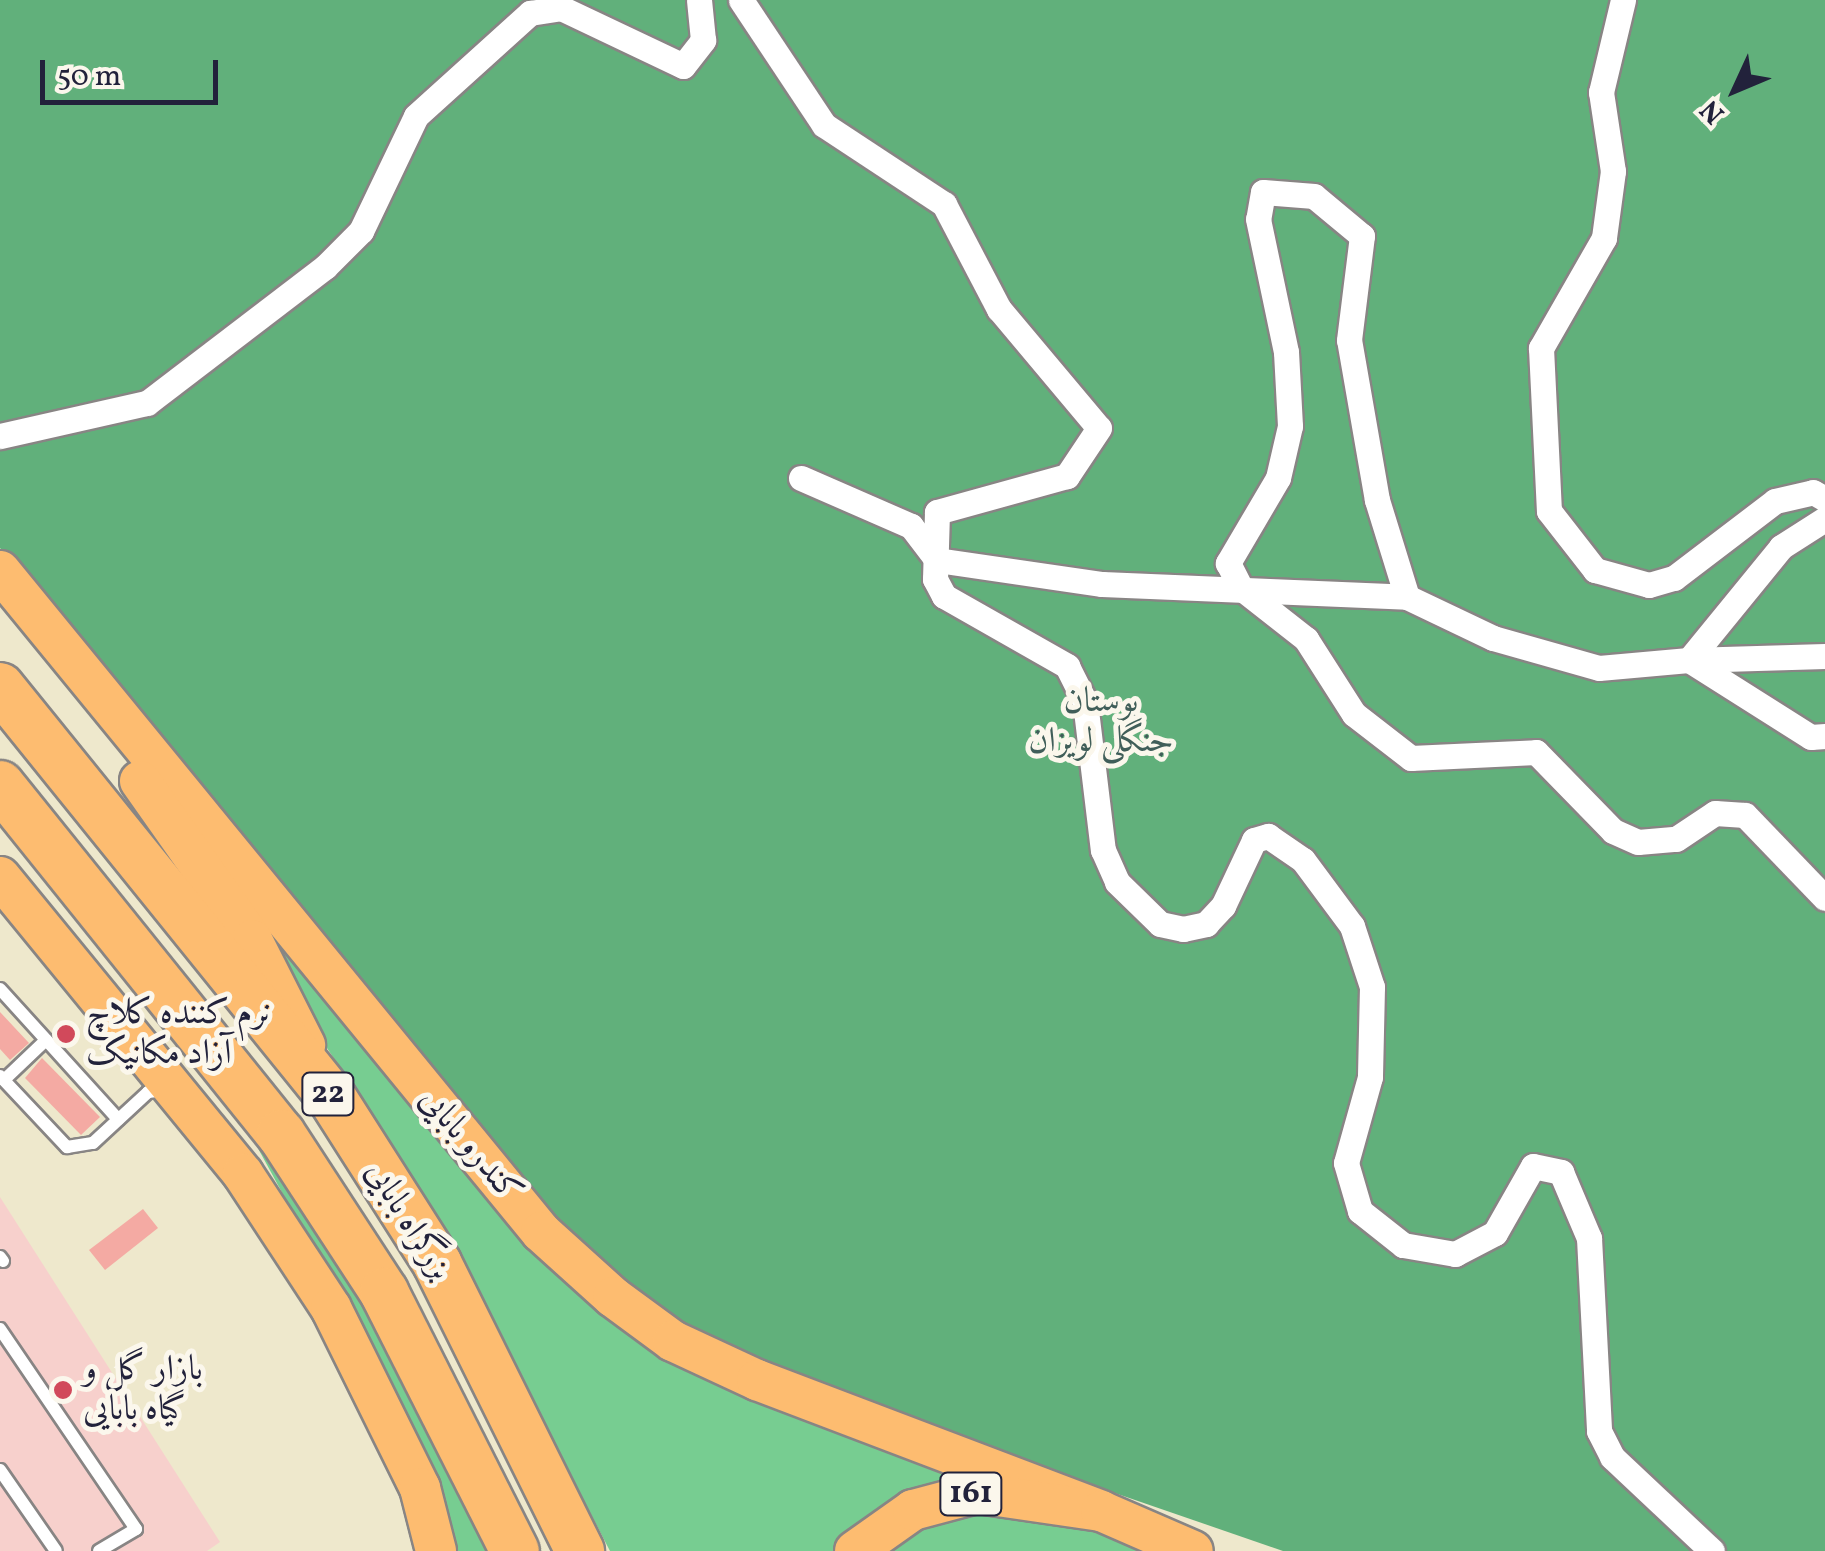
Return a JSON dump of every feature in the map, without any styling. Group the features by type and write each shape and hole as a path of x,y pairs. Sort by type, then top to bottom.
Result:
{"highway":[{"name":"بزرگراه بابایی","path":"0,687 332,1098 437,1263 580,1551"},
{"name":"بزرگراه بابایی","path":"0,785 281,1134 384,1292 515,1551"}],"main road":[{"name":"کندرو بابایی","path":"0,571 541,1232 613,1296 673,1341 757,1380 1100,1510"},
{"path":"31,608 252,940 332,1098"},
{"path":"0,878 194,1112 331,1308"},
{"path":"151,968 331,1308 420,1488 436,1551"},
{"name":"161","path":"855,1551 913,1510 977,1492 1100,1510 1193,1551"}],"street":[{"path":"0,436 147,404 325,267 361,232 416,116 530,13 561,8 682,66 703,40 699,0"},
{"path":"742,0 824,125 944,204 999,309 1098,428 1067,476 937,512 937,560 944,596 1067,666 1085,702 1103,850 1139,908 1160,924 1206,924 1242,856 1268,836 1303,860 1342,910 1372,987 1370,1077 1349,1140 1348,1186 1379,1230 1402,1245 1455,1254 1495,1233 1533,1166 1561,1172 1588,1238 1599,1431 1612,1457 1712,1551"},
{"path":"1623,0 1601,92 1612,171 1604,238 1541,348 1548,511 1595,570 1649,585 1674,578 1775,501 1814,492 1825,498"},
{"path":"1407,597 1376,500 1349,340 1362,236 1343,212 1288,191 1262,192 1258,219 1286,352 1290,426 1278,478 1228,563 1241,588 1306,640 1354,714 1410,758 1536,752 1613,831 1638,842 1676,839 1716,814 1745,816 1825,898"},
{"path":"801,478 911,526 937,560 1102,584 1407,597 1494,638 1599,668 1688,660 1825,656"},
{"path":"1688,660 1781,547 1825,518"},
{"path":"1688,660 1811,736 1825,736"}],"lane":[{"path":"0,989 118,1119"},
{"path":"46,1040 2,1078 67,1147 94,1143 118,1119 164,1089 194,1112"},
{"path":"0,1329 136,1529 99,1551"},
{"path":"0,1470 56,1551"}],"shaded area":[{"name":"بازار گل و گیاه بابایی","path":"0,1197 220,1542 207,1551 0,1551"}],"green space":[{"name":"بوستان جنگلی لویزان","path":"0,0 1825,0 1825,1551 1283,1551 935,1431 672,1323 554,1225 0,548"},
{"path":"121,734 963,1476 843,1551 610,1551 430,1205"},
{"path":"241,1117 363,1297 487,1551 447,1551 371,1356"},
{"path":"957,1508 1052,1512 1152,1551 872,1551"}],"building":[{"path":"0,1012 29,1043 10,1060 0,1049"},
{"path":"42,1058 100,1117 81,1135 25,1078"},
{"path":"143,1209 158,1228 105,1270 89,1250"}],"place":[{"name":"نرم کننده کلاچ آزاد مکانیک","path":"66,1034"},
{"name":"بازار گل و گیاه بابایی","path":"63,1390"}]}
